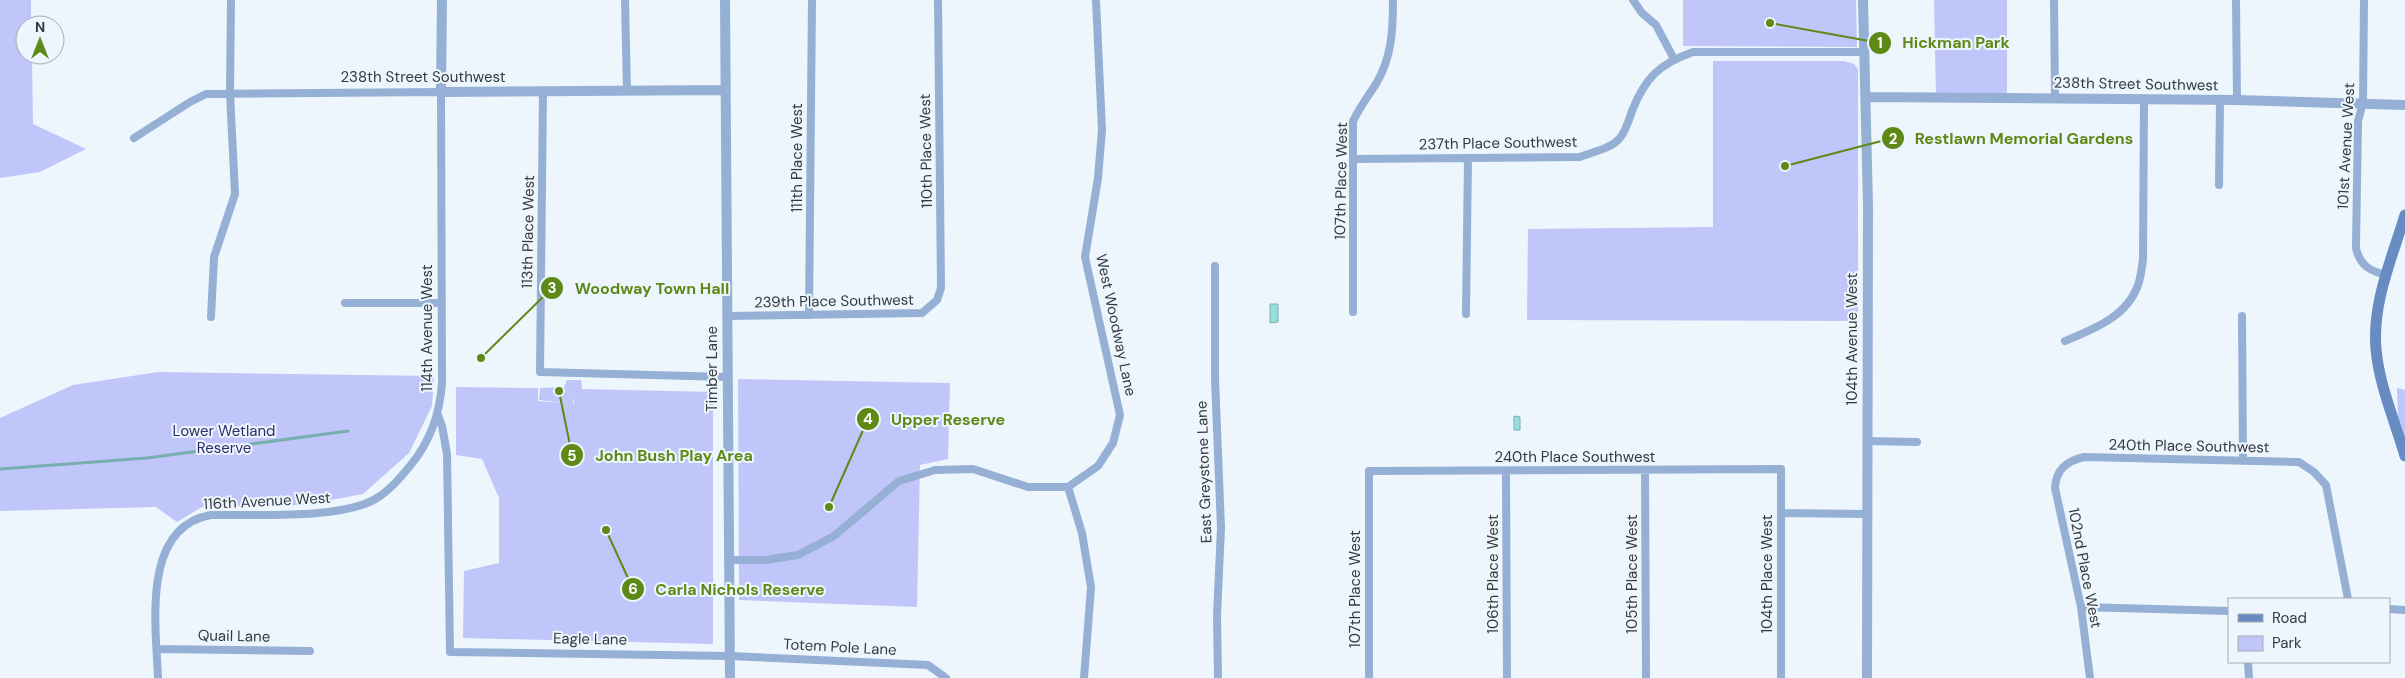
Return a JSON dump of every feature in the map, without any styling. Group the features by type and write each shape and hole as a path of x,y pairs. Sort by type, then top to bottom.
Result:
{"main road":[{"path":"2405,215 2386,275 2378,310 2376,349 2382,378 2405,456"}],"street":[{"path":"211,317 214,257 235,194 230,93 230,0"},
{"path":"441,92 442,0"},
{"path":"625,0 628,92"},
{"name":"Timber Lane","path":"725,0 730,678"},
{"name":"111th Place West","path":"809,315 812,0"},
{"name":"110th Place West","path":"937,300 941,288 938,0"},
{"name":"West Woodway Lane","path":"1068,486 1098,466 1113,443 1120,415 1085,257 1098,178 1102,130 1096,0"},
{"name":"107th Place West","path":"1353,312 1353,121 1362,101 1376,83 1389,54 1393,35 1393,0"},
{"path":"1633,0 1642,14 1656,25 1674,59"},
{"name":"104th Avenue West","path":"1863,0 1866,97 1867,678"},
{"path":"2054,0 2055,98"},
{"path":"2236,0 2237,100"},
{"name":"101st Avenue West","path":"2364,0 2363,103 2358,121 2356,248 2360,260 2370,271 2386,275"},
{"name":"237th Place Southwest","path":"1353,159 1580,157 1619,139 1646,82 1659,68 1674,59 1693,52 1864,52"},
{"name":"238th Street Southwest","path":"134,138 190,102 206,94 725,90"},
{"name":"114th Avenue West","path":"441,92 442,382 438,415 447,454 450,652"},
{"name":"113th Place West","path":"543,92 540,372 728,377"},
{"name":"238th Street Southwest","path":"1866,97 2237,100 2405,105"},
{"path":"2065,341 2099,327 2114,317 2125,306 2139,283 2143,259 2144,100"},
{"path":"2219,185 2220,100"},
{"path":"1466,314 1468,158"},
{"name":"East Greystone Lane","path":"1214,266 1215,379 1221,528 1217,615 1218,678"},
{"name":"239th Place Southwest","path":"727,316 922,313 937,300"},
{"path":"345,303 442,303"},
{"path":"2242,316 2243,460"},
{"name":"116th Avenue West","path":"158,678 158,572 170,543 188,523 198,517 212,515 334,512 357,507 376,498 395,484 416,460 438,415"},
{"path":"1867,441 1917,442"},
{"name":"240th Place Southwest","path":"2063,467 2074,460 2084,457 2299,462 2314,472 2326,485 2348,598"},
{"name":"102nd Place West","path":"2063,467 2055,476 2055,488 2081,607 2090,678"},
{"path":"729,560 765,560 798,555 834,536 899,481 935,470 973,469 1028,488 1068,486 1082,533 1091,587 1084,678"},
{"name":"240th Place Southwest","path":"1369,471 1781,469"},
{"name":"104th Place West","path":"1781,469 1781,678"},
{"name":"105th Place West","path":"1645,470 1646,678"},
{"name":"107th Place West","path":"1369,471 1369,678"},
{"name":"106th Place West","path":"1506,471 1507,678"},
{"path":"1781,513 1867,514"},
{"path":"2081,607 2228,610"},
{"path":"2390,609 2405,610"},
{"name":"Quail Lane","path":"157,649 310,651"},
{"name":"Eagle Lane","path":"450,652 729,656"},
{"name":"Totem Pole Lane","path":"729,656 928,666 946,678"},
{"path":"2248,663 2249,678"}],"green space":[{"path":"0,0 31,0 31,15 15,15 15,65 32,65 33,124 86,149 40,172 0,178"},
{"path":"1683,0 1856,0 1857,47 1683,46"},
{"path":"1934,0 2007,0 2007,98 1936,98"},
{"path":"1713,61 1844,61 1854,64 1858,69 1858,321 1527,320 1528,229 1713,227"},
{"name":"Lower Wetland Reserve","path":"158,372 434,376 432,406 409,453 363,494 304,505 202,507 177,522 156,507 0,511 0,418 73,385"},
{"path":"738,379 950,383 948,459 920,465 917,607 739,600"},
{"path":"567,380 581,380 582,389 713,392 713,644 463,638 464,571 499,563 499,498 482,459 456,455 456,387 538,388 538,401 571,404 539,400 540,388 564,387"},
{"path":"2397,388 2405,390 2405,437 2398,417"}],"shaded area":[{"path":"1270,304 1278,304 1278,322 1270,323"},
{"path":"1514,416 1520,417 1520,430 1514,430"}],"waterway":[{"path":"0,469 147,458 348,431"}],"place":[{"name":"Hickman Park","path":"1770,23"},
{"name":"Restlawn Memorial Gardens","path":"1785,166"},
{"name":"Woodway Town Hall","path":"481,358"},
{"name":"John Bush Play Area","path":"559,391"},
{"name":"Upper Reserve","path":"829,507"},
{"name":"Carla Nichols Reserve","path":"606,530"}]}
